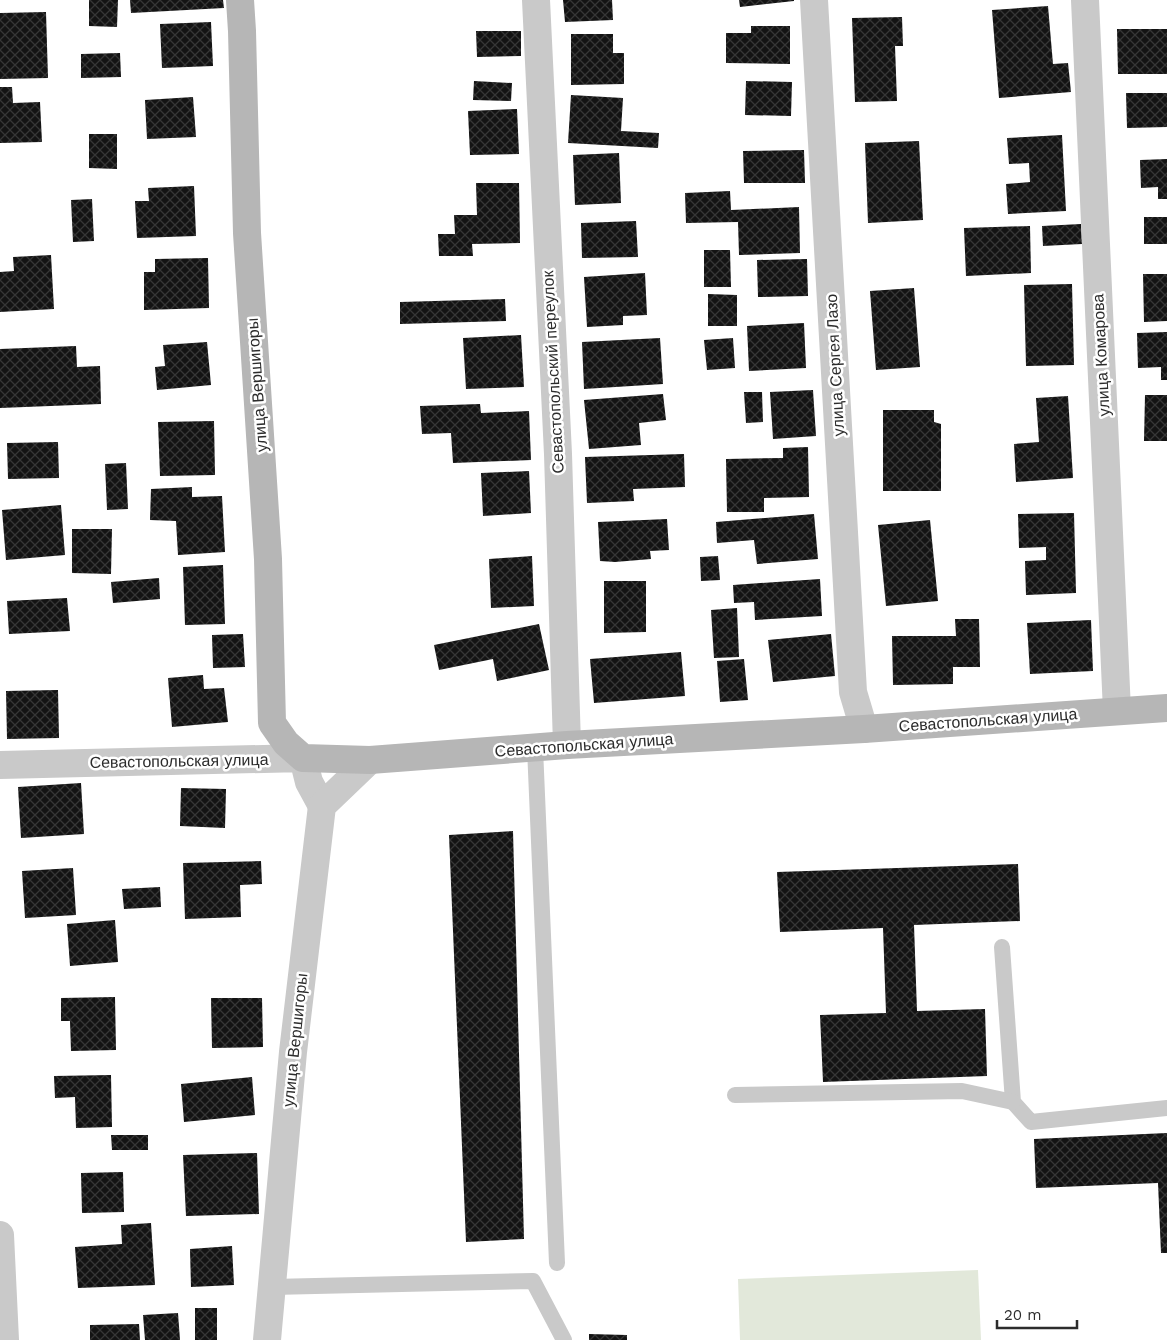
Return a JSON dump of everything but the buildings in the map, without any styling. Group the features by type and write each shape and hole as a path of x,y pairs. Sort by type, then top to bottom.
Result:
{"street":[{"name":"улица Вершигоры","path":"240,0 247,233 268,559 272,723 286,743 303,758"},
{"name":"Севастопольский переулок","path":"536,0 558,454 567,745"},
{"name":"улица Сергея Лазо","path":"814,0 853,692 864,729"},
{"name":"улица Комарова","path":"1085,0 1117,710"},
{"name":"Севастопольская улица","path":"0,765 303,758 370,760 567,745 864,729 1167,708"},
{"path":"303,758 309,782 322,806 370,760"},
{"name":"улица Вершигоры","path":"267,1340 293,1052 322,806"},
{"path":"0,1235 5,1340"}],"lane":[{"path":"535,748 557,1263"},
{"path":"1002,947 1013,1102"},
{"path":"734,1095 962,1091 1013,1102 1031,1122 1167,1108"},
{"path":"272,1287 533,1281 564,1340"}],"shaded area":[{"path":"978,1270 981,1340 740,1340 738,1279"}]}
